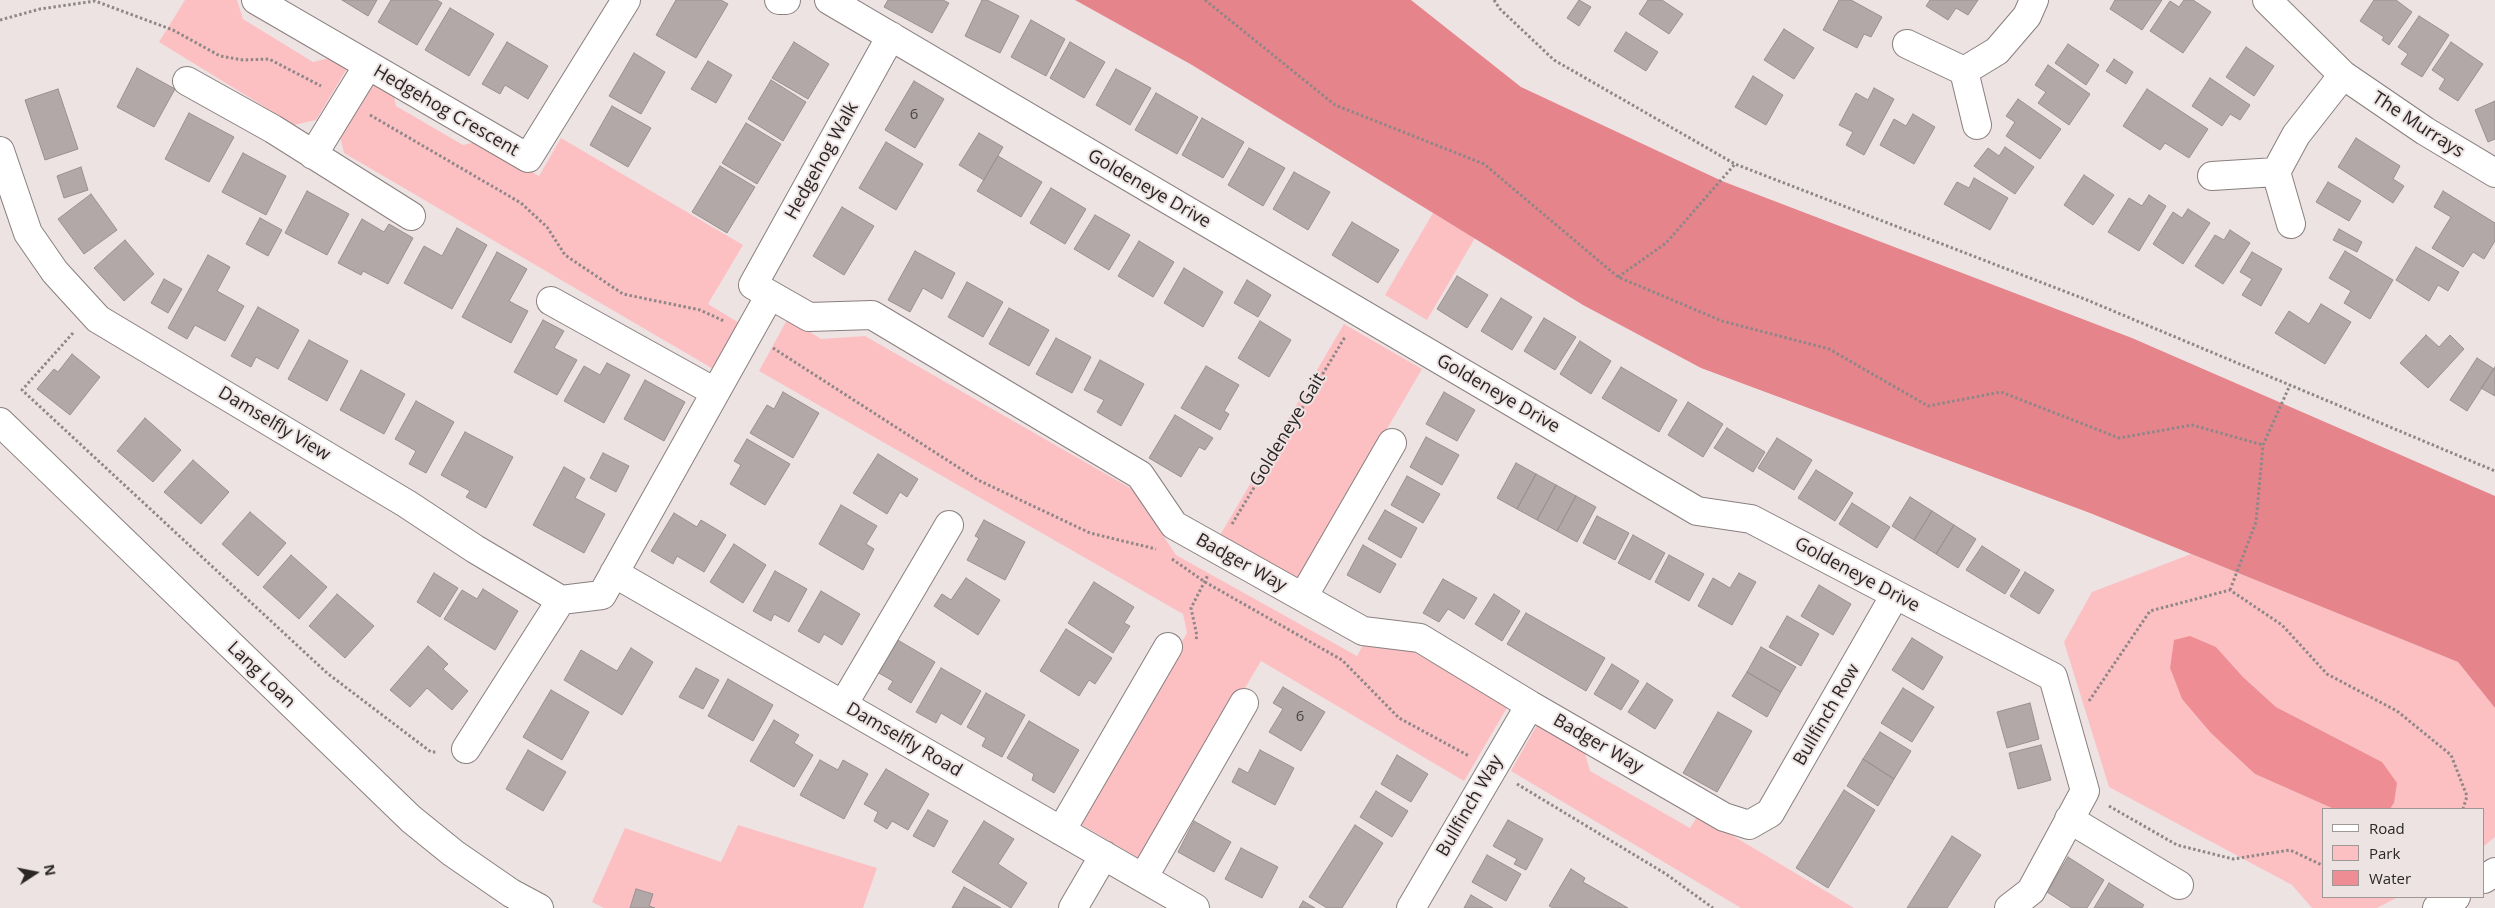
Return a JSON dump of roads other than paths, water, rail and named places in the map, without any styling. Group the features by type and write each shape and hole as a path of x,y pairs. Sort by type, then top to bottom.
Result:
{"street":[{"name":"Hedgehog Crescent","path":"256,0 367,67 528,158 626,0"},
{"path":"779,0 786,0"},
{"name":"Goldeneye Drive","path":"829,0 1696,511 1751,519 2053,677 2085,791 2069,819"},
{"path":"1964,71 1997,52 2027,16 2034,0"},
{"name":"The Murrays","path":"2267,0 2343,75 2425,132 2495,173"},
{"name":"Hedgehog Walk","path":"614,573 749,332 762,290 890,36"},
{"path":"1907,44 1964,71"},
{"path":"313,155 367,67"},
{"path":"1964,71 1977,125"},
{"path":"2291,224 2276,172 2296,134 2343,75"},
{"path":"187,81 273,129 411,216"},
{"name":"Damselfly View","path":"0,151 28,233 54,272 98,319 408,504 475,549 561,600"},
{"path":"2212,176 2276,172"},
{"name":"Badger Way","path":"762,290 809,317 872,315 1140,475 1174,525 1363,631 1420,638 1724,817 1749,825"},
{"path":"551,301 715,392"},
{"name":"Lang Loan","path":"0,422 411,819 453,854 504,888 539,908"},
{"path":"1303,598 1392,443"},
{"path":"843,705 948,525"},
{"path":"466,749 561,600 602,595 614,573"},
{"name":"Damselfly Road","path":"614,573 1195,908"},
{"name":"Bullfinch Row","path":"1749,825 1770,813 1895,595"},
{"path":"1061,831 1168,647"},
{"path":"1143,878 1244,703"},
{"name":"Bullfinch Way","path":"1410,908 1530,704"},
{"path":"2009,908 2030,891 2069,819 2179,885"},
{"path":"1073,908 1104,855"},
{"path":"2437,908 2454,898"}],"water":[{"path":"2190,636 2216,647 2243,677 2276,707 2382,762 2397,783 2394,803 2391,808 2332,808 2255,774 2211,733 2182,699 2170,668 2174,640"}]}
